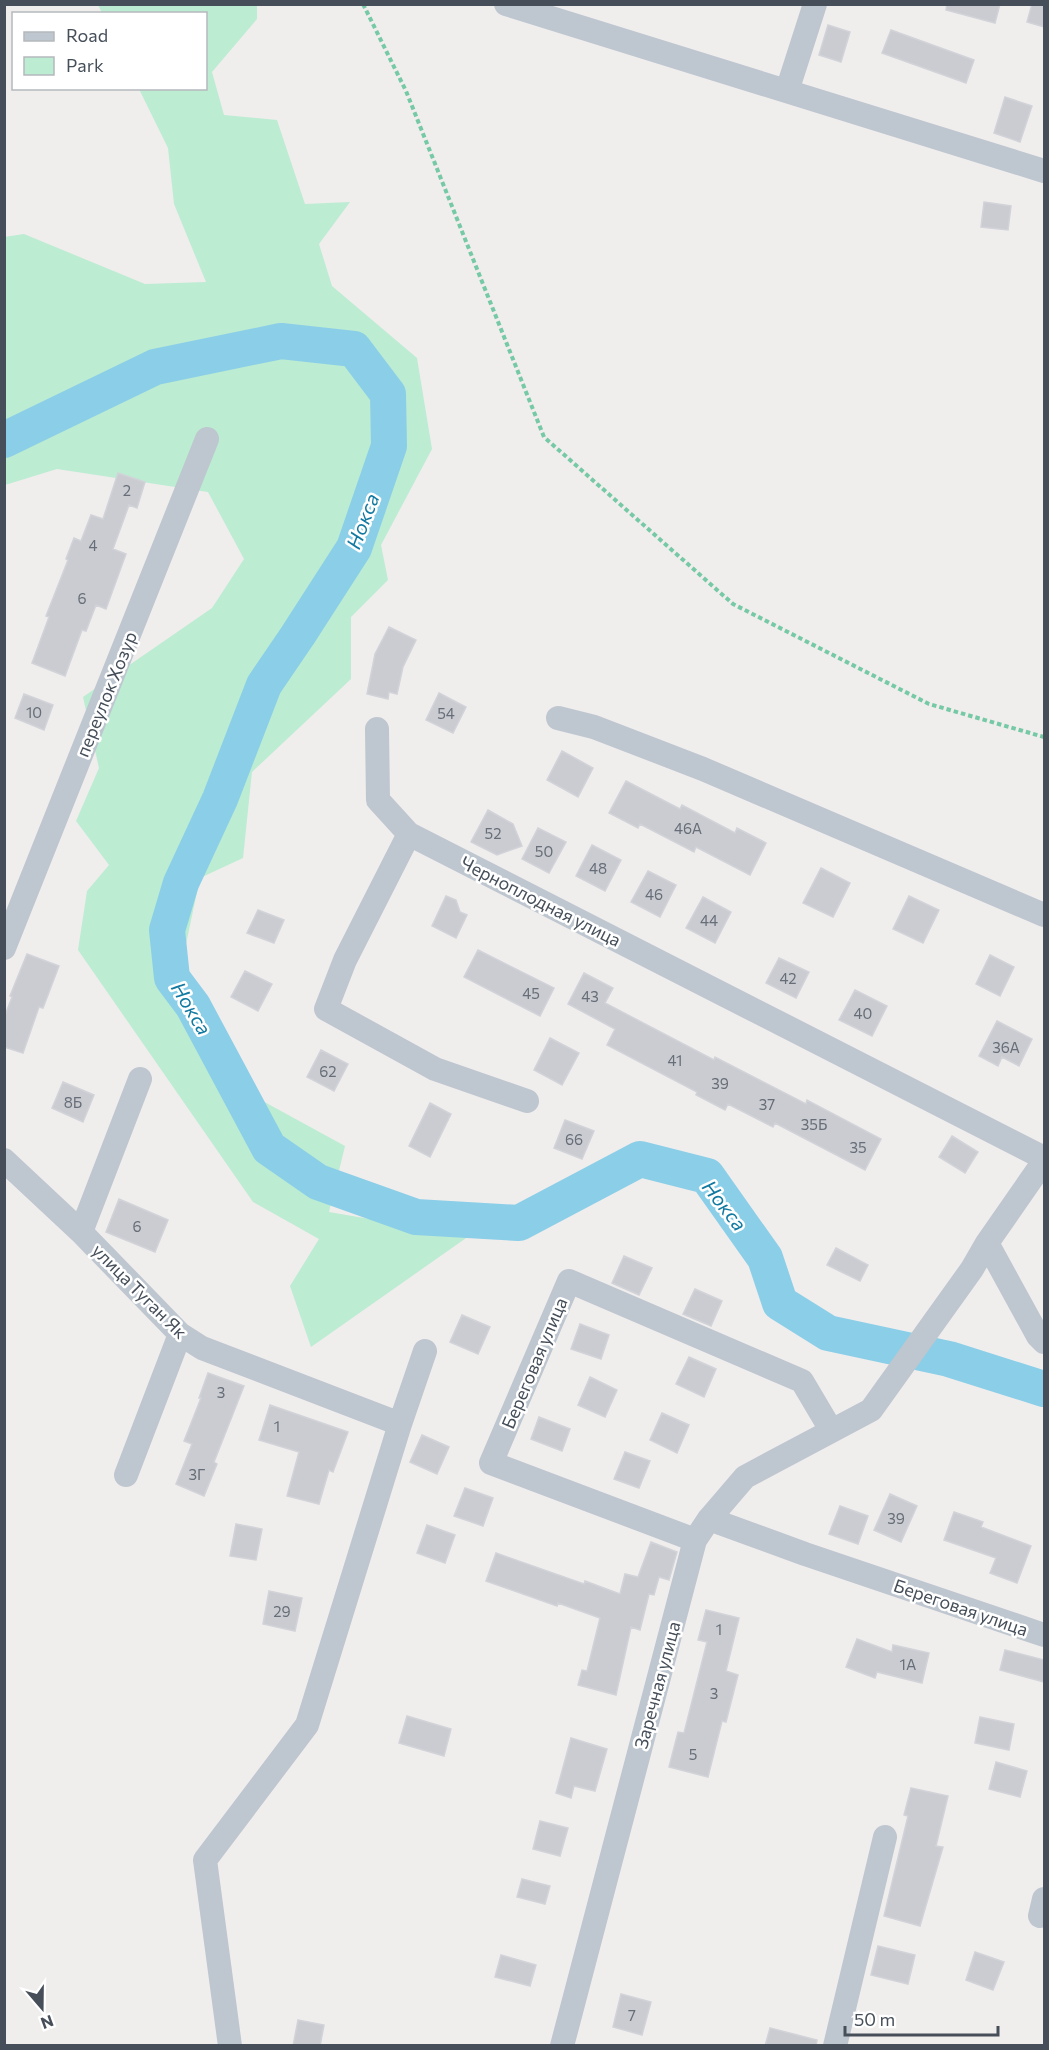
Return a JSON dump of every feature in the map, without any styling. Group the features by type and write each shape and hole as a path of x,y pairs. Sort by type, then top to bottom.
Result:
{"street":[{"path":"506,4 1044,171"},
{"path":"788,92 815,4"},
{"name":"переулок Хозур","path":"4,948 207,440"},
{"path":"558,718 594,727 703,769 1044,915"},
{"path":"377,729 378,800 409,834 345,960 326,1008 435,1069 527,1101"},
{"name":"Черноплодная улица","path":"409,834 1042,1168"},
{"path":"81,1232 140,1079"},
{"name":"улица Туган Як","path":"4,1160 81,1232 180,1334 202,1348 400,1424"},
{"path":"1042,1168 987,1243 1038,1336 1044,1342"},
{"name":"Заречная улица","path":"562,2046 695,1540 709,1519 745,1477 871,1410 972,1269 987,1243"},
{"name":"Береговая улица","path":"695,1540 491,1464 569,1281 802,1381 831,1430"},
{"path":"126,1475 180,1334"},
{"path":"230,2046 204,1860 307,1725 400,1424 425,1351"},
{"name":"Береговая улица","path":"709,1519 1044,1635"},
{"path":"835,2046 885,1837"}],"path":[{"path":"363,4 406,91 544,437 733,604 929,704 1044,737"}],"green space":[{"path":"98,5 257,5 257,19 212,72 224,115 277,120 305,204 350,202 319,244 332,286 417,358 432,449 381,545 388,580 351,617 351,679 252,772 243,858 200,878 183,958 250,1094 345,1146 329,1212 469,1236 311,1347 290,1286 319,1239 253,1202 78,950 87,891 109,865 76,821 99,768 83,697 212,608 244,559 208,492 57,469 5,485 4,237 24,234 145,284 206,282 174,204 168,148 139,90 207,90 207,12 102,12"}],"building":[{"path":"947,4 1000,4 995,23 946,10"},
{"path":"1032,4 1044,4 1044,27 1027,22"},
{"path":"828,25 850,32 841,62 819,55"},
{"path":"891,30 974,60 966,83 882,53"},
{"path":"1005,97 1032,106 1020,142 994,133"},
{"path":"984,202 1011,206 1008,230 981,227"},
{"path":"118,473 145,482 137,508 129,505 113,549 126,554 106,609 96,605 86,631 82,630 65,676 32,663 74,538 81,541 91,515 103,519"},
{"path":"389,627 416,640 403,667 397,694 389,692 388,699 367,694 375,654"},
{"path":"439,693 466,707 453,733 426,720"},
{"path":"24,694 53,705 44,730 15,718"},
{"path":"562,751 593,768 578,797 547,780"},
{"path":"626,781 680,809 682,805 735,833 737,828 766,843 750,875 696,847 694,852 640,824 638,828 609,813"},
{"path":"488,810 513,824 522,846 497,855 471,842"},
{"path":"538,828 566,842 549,873 522,859"},
{"path":"592,845 621,860 605,891 576,876"},
{"path":"821,868 850,883 833,917 803,903"},
{"path":"648,871 676,885 660,917 631,902"},
{"path":"446,896 456,900 460,912 467,915 456,938 432,926"},
{"path":"909,896 939,910 923,943 893,929"},
{"path":"703,897 731,912 715,943 686,928"},
{"path":"258,910 284,920 274,943 247,933"},
{"path":"478,950 554,988 540,1016 464,977"},
{"path":"27,954 59,966 43,1008 39,1007 23,1053 4,1047 4,1018"},
{"path":"990,955 1014,967 1000,996 976,984"},
{"path":"779,958 809,972 796,998 766,983"},
{"path":"245,971 272,984 258,1011 231,997"},
{"path":"584,973 613,988 605,1003 714,1060 715,1057 806,1104 807,1100 881,1139 865,1170 775,1123 773,1127 728,1104 725,1110 696,1095 697,1092 607,1045 615,1029 568,1004"},
{"path":"855,990 887,1006 872,1036 839,1020"},
{"path":"997,1021 1032,1039 1019,1066 1002,1057 998,1066 979,1056"},
{"path":"550,1038 579,1053 562,1085 534,1070"},
{"path":"321,1050 348,1064 334,1091 307,1077"},
{"path":"63,1082 94,1095 83,1122 52,1108"},
{"path":"430,1103 451,1114 430,1157 409,1146"},
{"path":"565,1120 594,1131 582,1159 554,1148"},
{"path":"952,1136 978,1152 965,1173 939,1157"},
{"path":"119,1199 168,1220 155,1252 106,1232"},
{"path":"836,1248 868,1265 860,1281 827,1265"},
{"path":"624,1256 652,1268 639,1295 612,1283"},
{"path":"695,1289 722,1301 711,1326 683,1314"},
{"path":"462,1315 490,1327 478,1354 450,1342"},
{"path":"580,1324 609,1335 601,1359 571,1349"},
{"path":"689,1357 716,1369 704,1397 676,1384"},
{"path":"208,1373 244,1386 214,1462 217,1464 204,1496 176,1484 192,1444 184,1441"},
{"path":"590,1377 617,1390 605,1417 578,1405"},
{"path":"270,1405 348,1432 333,1472 329,1470 319,1504 287,1496 299,1452 259,1440"},
{"path":"662,1413 689,1425 677,1453 650,1440"},
{"path":"539,1417 570,1429 562,1451 531,1439"},
{"path":"422,1435 449,1447 437,1474 410,1462"},
{"path":"625,1452 650,1461 639,1488 614,1479"},
{"path":"465,1488 493,1498 483,1526 454,1516"},
{"path":"890,1494 917,1506 901,1542 874,1530"},
{"path":"840,1506 868,1516 858,1544 829,1534"},
{"path":"954,1512 983,1522 981,1527 1031,1546 1017,1583 990,1573 996,1558 944,1540"},
{"path":"236,1524 262,1529 256,1560 230,1556"},
{"path":"427,1525 455,1535 445,1563 417,1553"},
{"path":"651,1542 677,1552 669,1580 659,1577 654,1595 649,1594 640,1630 631,1627 616,1695 578,1685 582,1670 587,1671 600,1618 558,1603 557,1606 486,1581 496,1553 584,1584 585,1581 620,1594 625,1574 638,1577"},
{"path":"269,1591 302,1598 295,1631 263,1624"},
{"path":"706,1610 739,1618 726,1671 738,1675 726,1722 722,1721 708,1777 669,1767 678,1732 684,1733 707,1642 698,1640"},
{"path":"857,1639 892,1652 893,1645 929,1653 922,1683 877,1672 875,1678 846,1667"},
{"path":"1005,1650 1044,1660 1044,1682 1000,1670"},
{"path":"407,1716 451,1729 444,1756 399,1743"},
{"path":"980,1717 1014,1724 1009,1750 975,1743"},
{"path":"571,1738 607,1749 595,1791 574,1786 571,1798 556,1793"},
{"path":"996,1762 1027,1771 1020,1797 989,1789"},
{"path":"911,1788 948,1796 936,1846 943,1847 920,1926 884,1916 908,1816 904,1815"},
{"path":"540,1821 568,1828 560,1856 533,1849"},
{"path":"522,1879 550,1886 545,1904 517,1897"},
{"path":"878,1946 915,1955 908,1984 871,1975"},
{"path":"975,1952 1004,1962 993,1990 966,1980"},
{"path":"501,1955 536,1965 530,1986 495,1977"},
{"path":"621,1994 651,2002 642,2035 613,2027"},
{"path":"298,2020 324,2025 320,2046 293,2046"},
{"path":"770,2028 817,2040 816,2046 765,2046"}],"waterway":[{"name":"Нокса","path":"4,440 155,367 281,341 354,349 388,394 389,446 354,548 264,685 220,799 181,883 167,930 172,978 193,1006 269,1148 318,1182 416,1217 519,1223 640,1159 707,1176 765,1258 780,1303 828,1333 949,1359 1044,1389"}]}
